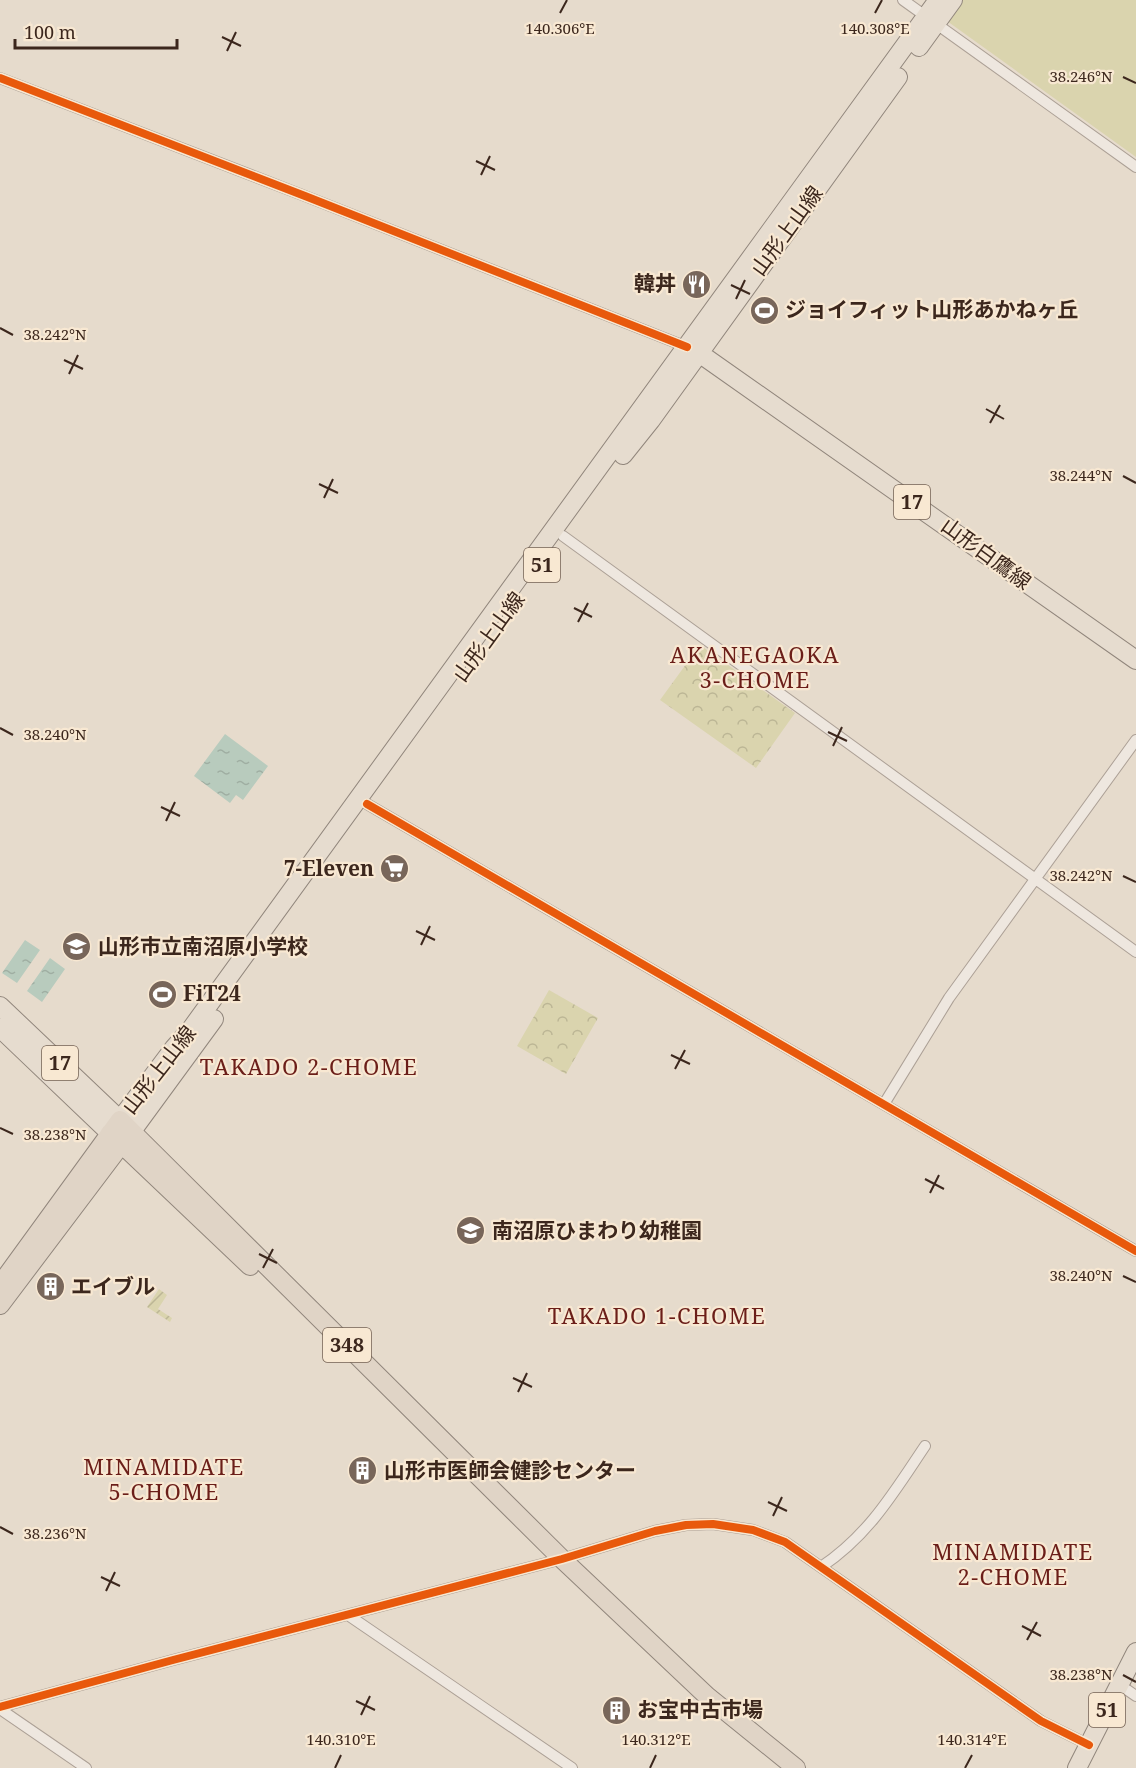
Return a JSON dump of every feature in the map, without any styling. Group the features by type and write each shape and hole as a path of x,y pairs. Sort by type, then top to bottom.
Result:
{"highway":[{"path":"0,1285 121,1132"},
{"path":"0,1305 121,1132"},
{"name":"348","path":"121,1132 556,1560 707,1696 796,1768"},
{"name":"348","path":"556,1560 601,1610 713,1711 782,1768"}],"main road":[{"name":"山形上山線","path":"931,20 938,0"},
{"name":"山形上山線","path":"121,1132 174,1048 191,1029 693,350 931,20 953,0"},
{"name":"山形上山線","path":"121,1132 367,804 563,536 693,350"},
{"name":"山形白鷹線","path":"693,350 1136,660"},
{"name":"17","path":"0,1006 121,1132"},
{"name":"17","path":"0,1028 121,1132"},
{"name":"51","path":"1077,1768 1136,1652"}],"street":[{"path":"903,0 1136,167"},
{"path":"0,78 693,350"},
{"path":"563,536 1136,952"},
{"path":"884,1104 949,998 1136,740"},
{"path":"367,804 1136,1251"},
{"path":"821,1567 842,1553 866,1530 925,1446"},
{"path":"0,1708 556,1560 655,1531 686,1525 713,1524 753,1530 778,1539 1041,1720 1089,1745"},
{"path":"348,1615 572,1768"},
{"path":"1119,1685 1136,1695"},
{"path":"0,1708 86,1768"}],"green space":[{"path":"962,0 1136,0 1136,157 947,21"},
{"path":"700,645 795,713 756,768 660,700"},
{"path":"549,990 598,1018 566,1074 517,1046"},
{"path":"159,1289 167,1295 158,1309 172,1318 170,1322 147,1307"}],"water":[{"path":"225,734 268,766 243,800 236,795 230,803 194,776"},
{"path":"25,940 40,950 17,983 2,973"},
{"path":"50,958 65,969 42,1002 27,991"}],"cycle path":[{"path":"0,78 687,347"},
{"path":"367,804 1136,1251"},
{"path":"0,1707 562,1559 655,1531 686,1525 713,1524 753,1530 785,1542 1041,1721 1089,1745"}],"place":[{"name":"韓丼","path":"697,284"},
{"name":"ジョイフィット山形あかねヶ丘","path":"764,310"},
{"name":"7-Eleven","path":"395,869"},
{"name":"山形市立南沼原小学校","path":"77,947"},
{"name":"FiT24","path":"162,994"},
{"name":"南沼原ひまわり幼稚園","path":"471,1231"},
{"name":"エイブル","path":"50,1287"},
{"name":"山形市医師会健診センター","path":"363,1471"},
{"name":"お宝中古市場","path":"616,1710"}],"district":[{"name":"AKANEGAOKA 3-CHOME","path":"755,668"},
{"name":"TAKADO 2-CHOME","path":"309,1067"},
{"name":"TAKADO 1-CHOME","path":"657,1316"},
{"name":"MINAMIDATE 5-CHOME","path":"164,1480"},
{"name":"MINAMIDATE 2-CHOME","path":"1013,1565"}]}
